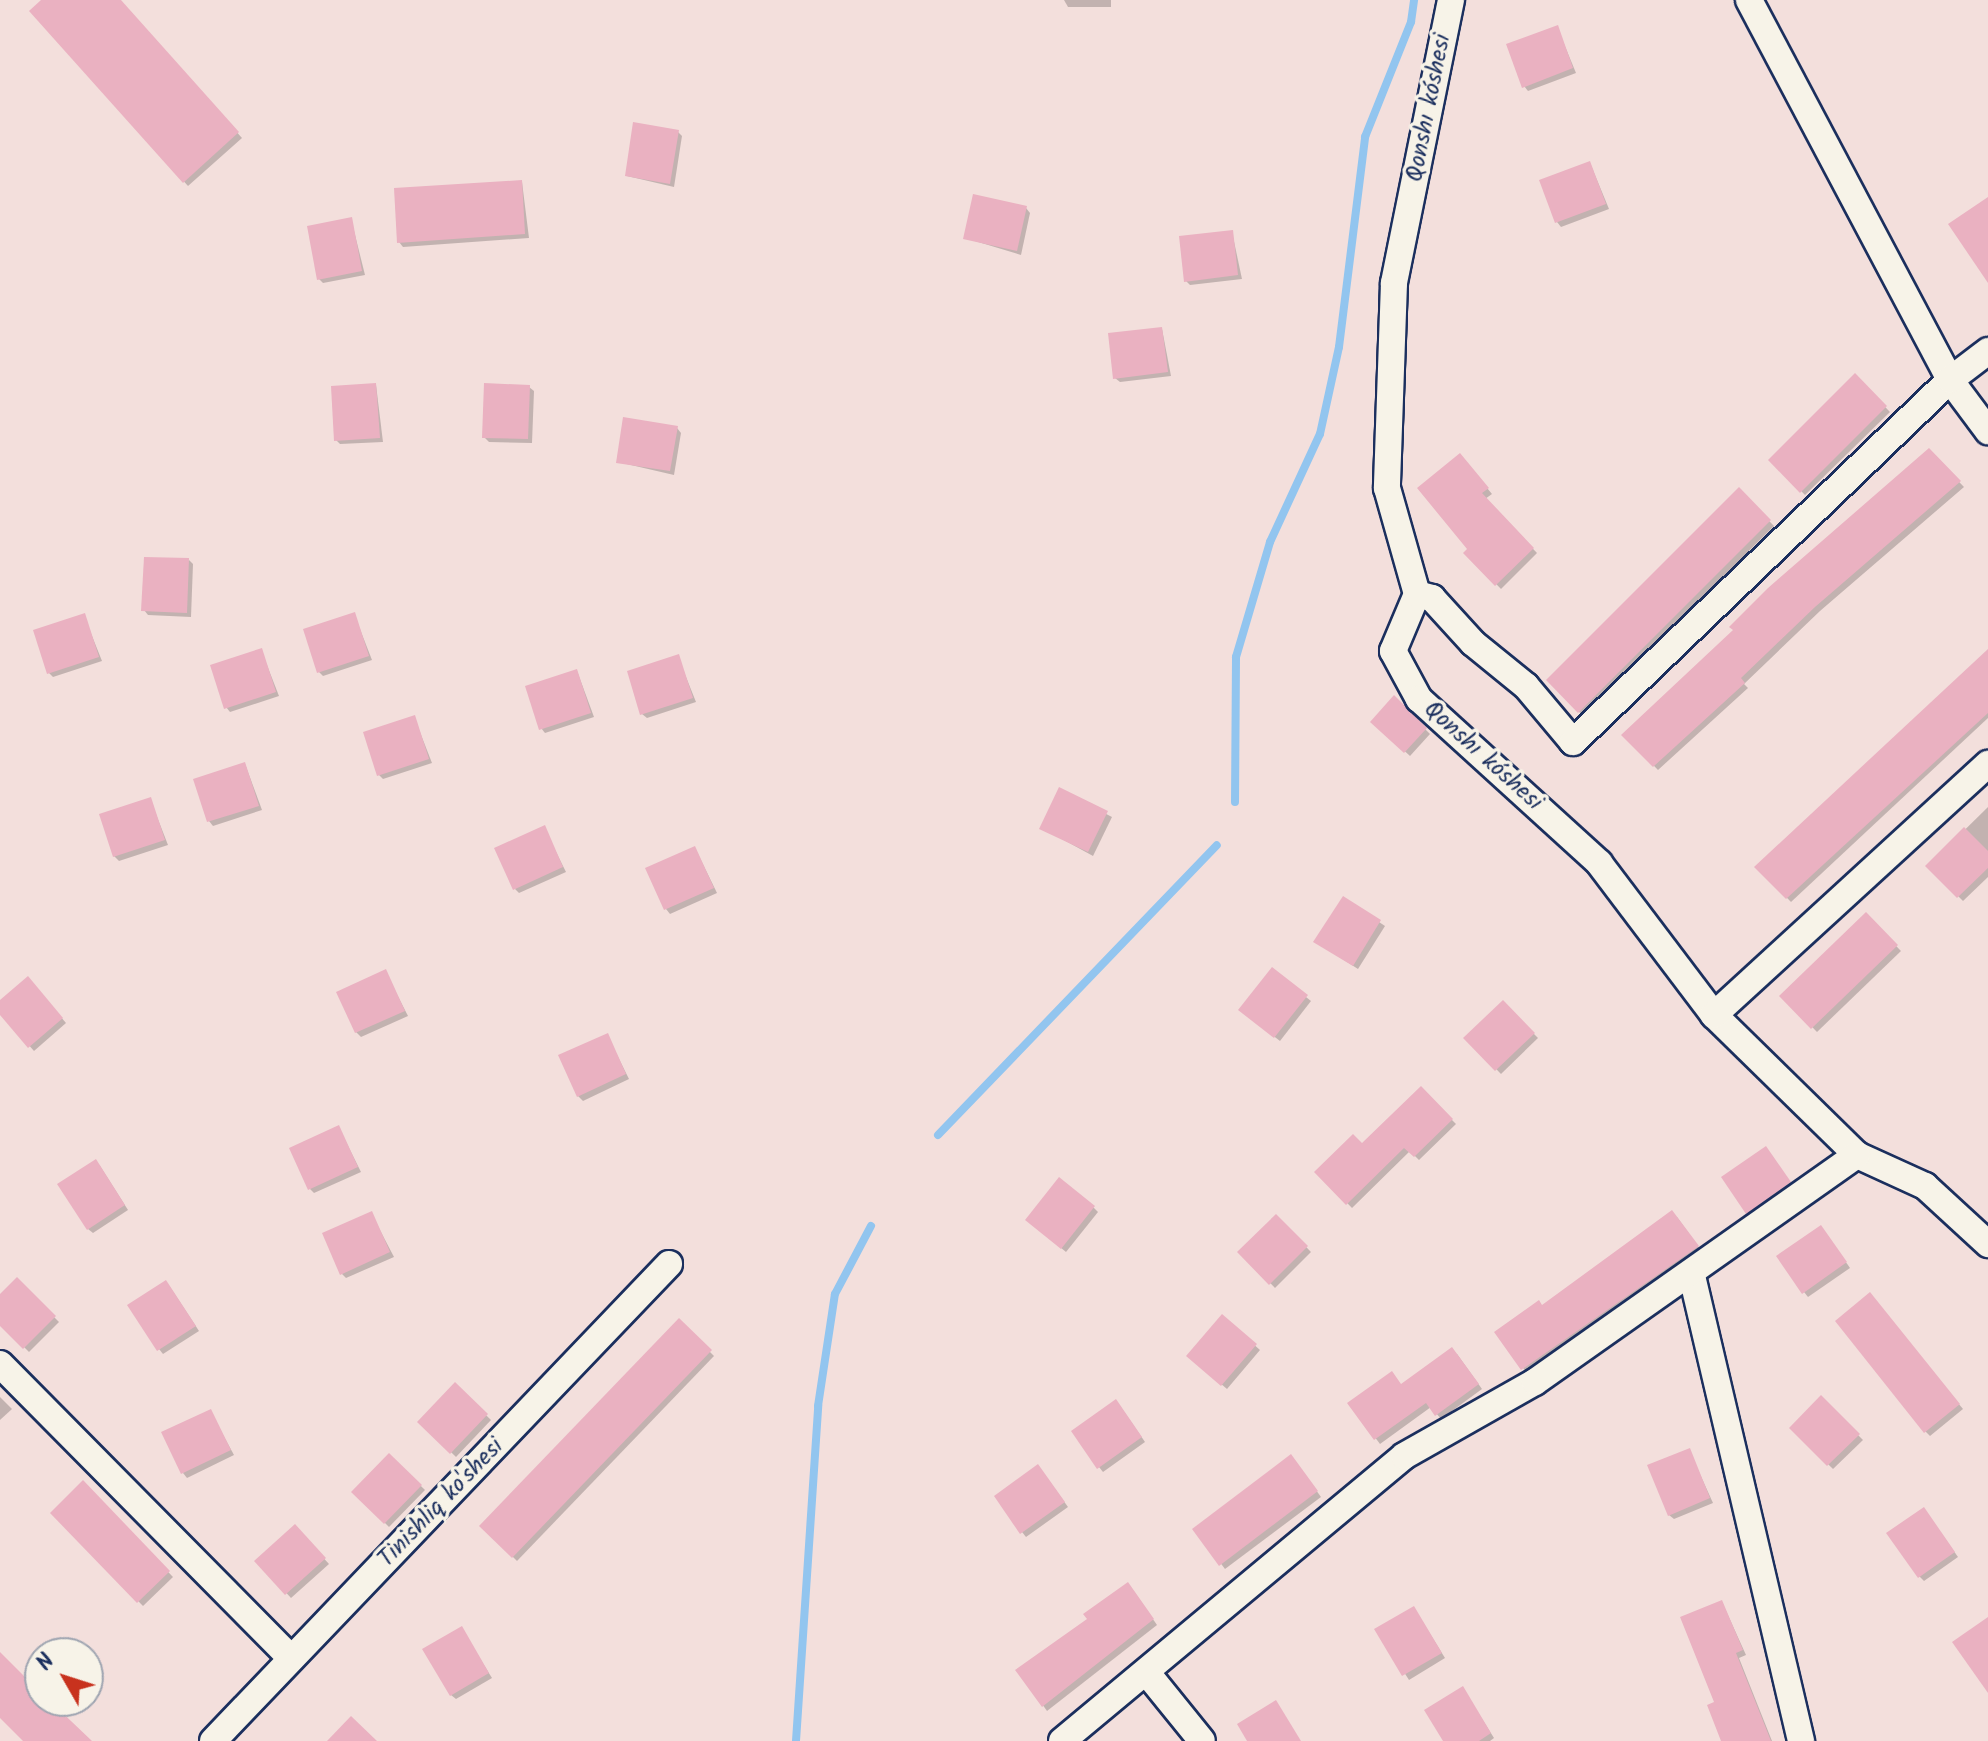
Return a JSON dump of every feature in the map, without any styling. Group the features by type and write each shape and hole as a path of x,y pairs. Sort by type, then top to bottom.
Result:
{"street":[{"name":"Qonshı kóshesi","path":"1451,0 1394,283 1387,488 1417,594 1393,651 1419,699 1599,863 1714,1015 1857,1155 1925,1186 1985,1237"},
{"path":"1749,0 1950,380 1988,431"},
{"path":"1417,594 1432,598 1473,643 1526,686 1573,742 1950,380 1988,351"},
{"path":"1714,1015 1988,764"},
{"path":"1062,1741 1404,1456 1535,1382 1692,1276 1857,1155"},
{"name":"Tinishliq ko'shesi","path":"213,1741 669,1264"},
{"path":"1692,1276 1801,1741"},
{"path":"0,1364 291,1658"},
{"path":"1147,1673 1202,1741"}],"building":[{"path":"41,0 121,0 239,132 183,183 29,11"},
{"path":"1558,25 1573,68 1522,88 1506,44"},
{"path":"633,122 679,130 670,184 625,176"},
{"path":"1590,161 1606,204 1555,223 1539,180"},
{"path":"522,180 525,234 397,243 394,188"},
{"path":"973,194 1027,206 1017,251 963,239"},
{"path":"1988,197 1988,283 1948,224"},
{"path":"352,217 362,271 317,280 307,226"},
{"path":"1233,230 1238,275 1184,282 1179,236"},
{"path":"1162,327 1168,372 1113,379 1108,333"},
{"path":"1855,373 1887,406 1800,493 1768,460"},
{"path":"376,383 380,438 334,441 331,386"},
{"path":"484,383 530,385 528,439 482,438"},
{"path":"623,417 678,426 670,471 616,463"},
{"path":"1929,448 1961,481 1815,607 1741,678 1745,683 1653,767 1621,735 1733,630 1729,627 1768,588"},
{"path":"1460,453 1489,488 1482,493 1534,548 1495,586 1463,553 1467,549 1417,488"},
{"path":"1739,487 1771,520 1578,713 1546,680"},
{"path":"144,557 189,558 187,613 141,611"},
{"path":"355,612 369,656 317,673 303,629"},
{"path":"85,613 99,657 47,674 33,630"},
{"path":"262,648 276,692 224,709 210,665"},
{"path":"1988,649 1988,713 1786,899 1754,867"},
{"path":"679,654 693,698 640,715 627,671"},
{"path":"577,669 591,713 539,730 525,686"},
{"path":"1394,695 1427,728 1404,753 1370,722"},
{"path":"415,715 429,759 377,776 363,732"},
{"path":"245,762 259,806 207,822 193,779"},
{"path":"1059,787 1108,811 1088,852 1039,829"},
{"path":"151,797 165,840 113,857 99,814"},
{"path":"545,825 563,867 513,890 494,848"},
{"path":"1964,827 1988,851 1988,868 1957,898 1925,866"},
{"path":"695,846 714,888 664,910 645,868"},
{"path":"1343,896 1381,920 1353,966 1313,942"},
{"path":"1866,912 1898,945 1811,1029 1779,996"},
{"path":"1272,967 1308,995 1274,1038 1238,1010"},
{"path":"386,969 405,1011 355,1033 336,992"},
{"path":"28,976 63,1018 28,1048 0,1015 0,1000"},
{"path":"1503,1000 1535,1033 1495,1071 1463,1038"},
{"path":"608,1033 626,1074 577,1097 558,1055"},
{"path":"1421,1086 1453,1119 1414,1157 1404,1148 1346,1205 1314,1172 1353,1134 1362,1143"},
{"path":"339,1125 358,1167 308,1190 289,1148"},
{"path":"1766,1146 1791,1182 1746,1214 1721,1177"},
{"path":"96,1159 125,1205 87,1230 57,1184"},
{"path":"1059,1177 1095,1206 1061,1249 1025,1220"},
{"path":"1672,1210 1699,1246 1521,1370 1494,1332 1539,1300 1542,1305"},
{"path":"372,1211 390,1252 340,1275 322,1233"},
{"path":"1276,1214 1308,1246 1269,1285 1237,1252"},
{"path":"1821,1225 1847,1262 1802,1294 1776,1256"},
{"path":"17,1277 56,1316 23,1349 0,1326 0,1294"},
{"path":"166,1280 196,1326 157,1351 127,1305"},
{"path":"1870,1292 1960,1404 1924,1433 1835,1321"},
{"path":"1222,1314 1257,1344 1221,1386 1186,1356"},
{"path":"679,1318 712,1350 512,1558 479,1526"},
{"path":"1452,1347 1479,1384 1435,1416 1426,1403 1374,1440 1347,1403 1392,1371 1401,1384"},
{"path":"455,1382 488,1414 450,1454 417,1422"},
{"path":"1821,1395 1860,1434 1827,1466 1789,1428"},
{"path":"1116,1399 1142,1437 1097,1469 1071,1431"},
{"path":"211,1409 231,1450 181,1474 161,1432"},
{"path":"1690,1448 1710,1498 1668,1516 1647,1465"},
{"path":"389,1453 422,1485 384,1524 351,1492"},
{"path":"1291,1454 1318,1491 1219,1566 1192,1529"},
{"path":"1038,1464 1065,1502 1020,1534 994,1496"},
{"path":"83,1480 170,1571 137,1603 50,1513"},
{"path":"1924,1507 1955,1552 1918,1578 1886,1533"},
{"path":"295,1524 326,1558 285,1595 254,1561"},
{"path":"1128,1582 1154,1619 1042,1707 1015,1670 1087,1619 1083,1614"},
{"path":"1722,1600 1743,1650 1736,1653 1771,1741 1721,1741 1707,1705 1714,1702 1680,1617"},
{"path":"1414,1606 1442,1653 1402,1676 1374,1629"},
{"path":"1988,1617 1988,1693 1952,1642"},
{"path":"462,1626 489,1673 450,1696 422,1649"},
{"path":"0,1652 24,1676 24,1717 67,1717 92,1741 23,1741 0,1718"},
{"path":"1463,1686 1491,1733 1479,1741 1443,1741 1424,1710"},
{"path":"1276,1700 1301,1741 1247,1741 1237,1724"},
{"path":"351,1716 377,1741 327,1741"}],"waterway":[{"path":"1235,802 1236,657 1270,542 1320,434 1339,347 1365,137 1411,22 1414,0"},
{"path":"938,1135 1217,845"},
{"path":"796,1741 818,1406 835,1294 871,1226"}]}
